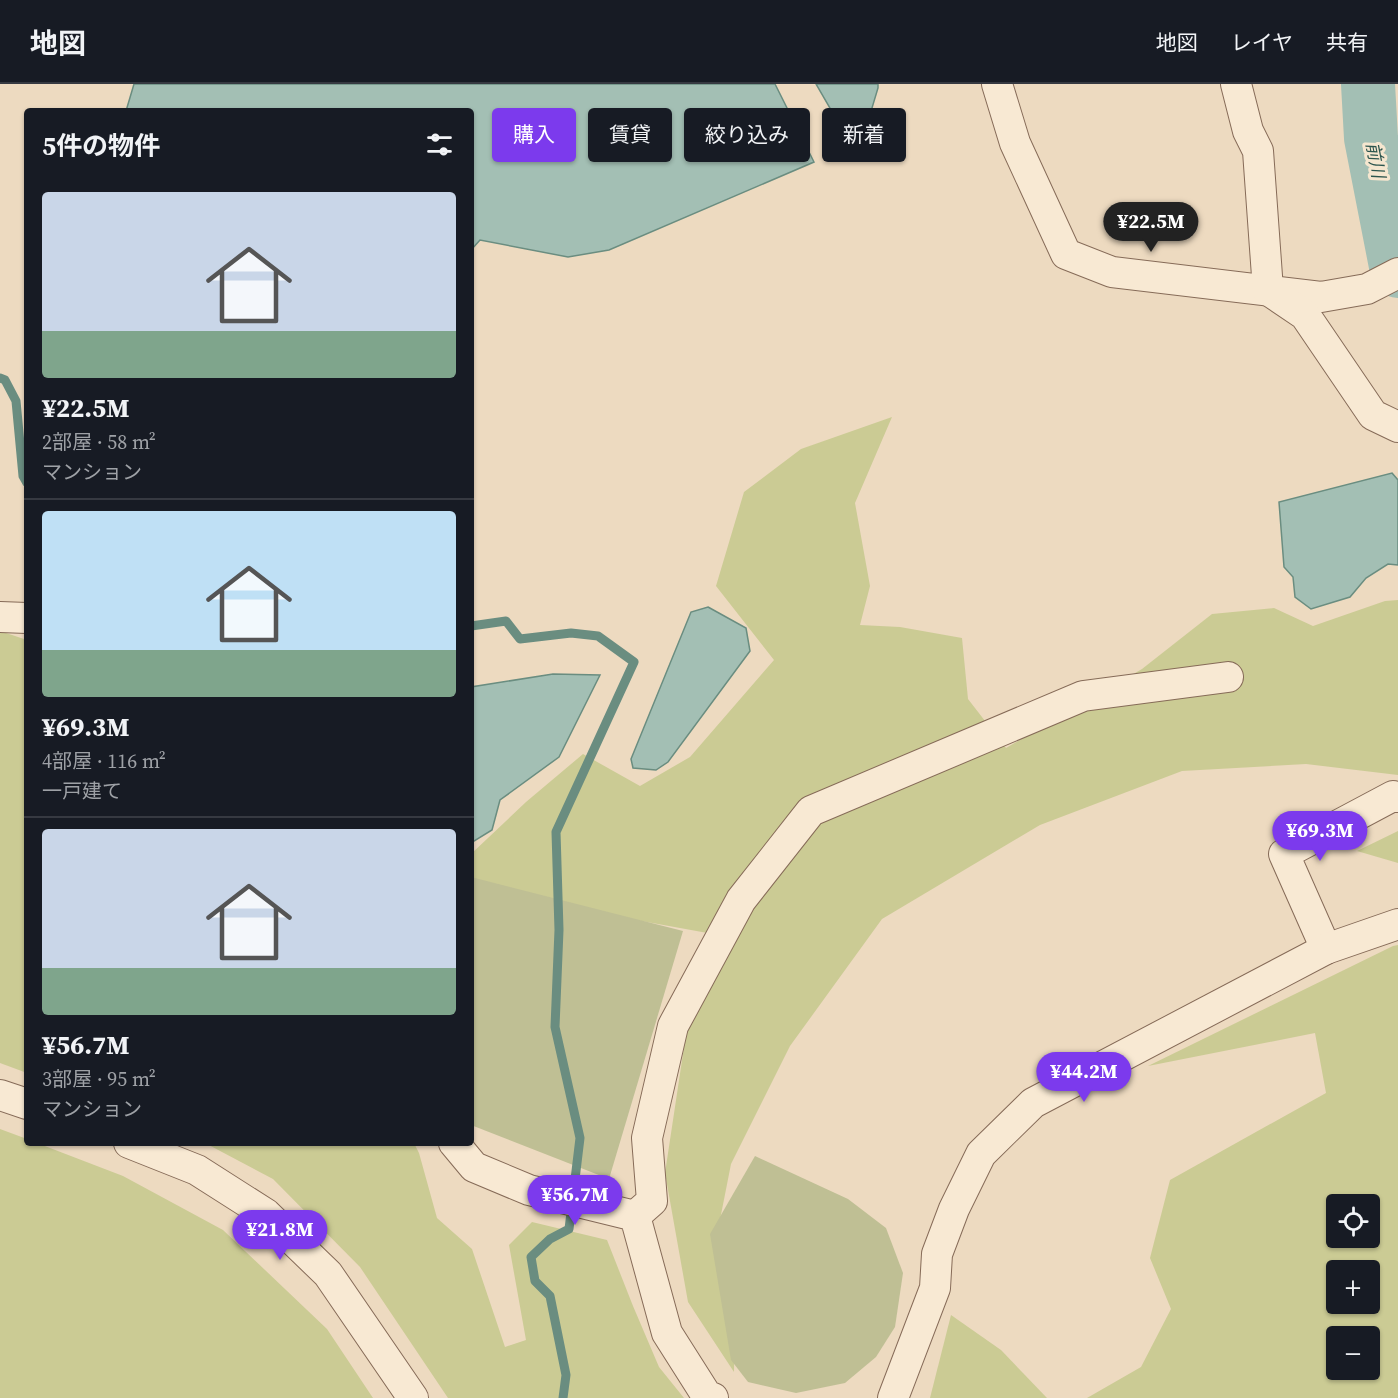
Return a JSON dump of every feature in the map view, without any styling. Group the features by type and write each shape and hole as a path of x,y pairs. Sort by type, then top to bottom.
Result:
{"street":[{"path":"997,84 1015,143 1066,254 1112,273 1321,297 1367,289 1398,273"},
{"path":"1236,84 1248,131 1258,151 1268,290"},
{"path":"1268,290 1305,315 1373,415 1398,427"},
{"path":"0,616 24,618"},
{"path":"634,1216 651,1201 647,1138 673,1026 741,900 812,811 1083,696 1228,677"},
{"path":"1326,949 1284,854 1393,796 1398,797"},
{"path":"892,1397 935,1288 937,1254 954,1209 981,1154 1033,1103 1326,949 1398,924"},
{"path":"0,1095 24,1103"},
{"path":"137,1146 197,1170 266,1214 328,1274 413,1398"},
{"path":"456,1146 474,1167 529,1190 634,1216"},
{"path":"634,1216 667,1333 707,1395 713,1398"}],"green space":[{"path":"892,417 855,503 870,586 860,625 900,627 962,638 968,699 1006,748 1142,669 1212,614 1274,608 1313,626 1385,601 1398,600 1398,775 1306,764 1182,771 1040,825 882,919 790,1046 731,1164 717,1235 735,1299 734,1372 688,1302 665,1173 686,1034 735,938 474,891 474,851 526,802 583,754 640,786 690,757 774,660 716,586 744,492 801,449"},
{"path":"0,631 24,639 24,1072 0,1063"},
{"path":"1398,831 1398,863 1357,851"},
{"path":"474,878 683,931 609,1179 474,1126"},
{"path":"1398,945 1398,1398 1087,1398 1141,1367 1171,1309 1150,1258 1170,1180 1326,1093 1315,1033 1148,1066"},
{"path":"0,1129 24,1138 24,1146 45,1146 123,1176 223,1230 327,1329 373,1398 0,1398"},
{"path":"211,1146 416,1146 437,1218 472,1249 505,1347 526,1340 509,1245 532,1222 607,1240 659,1367 684,1398 448,1398 360,1267 273,1179"},
{"path":"755,1156 848,1199 886,1228 903,1273 895,1327 876,1357 845,1383 796,1393 748,1382 731,1360 710,1234"},
{"path":"951,1315 1001,1350 1047,1398 930,1398"}],"shaded area":[{"path":"134,84 775,84 787,108 684,108 684,162 810,162 810,154 814,162 609,250 568,257 480,240 474,247 474,108 127,108"},
{"path":"816,84 878,84 872,108 830,108"},
{"path":"1392,473 1398,480 1398,565 1388,564 1366,578 1350,597 1311,609 1295,597 1293,577 1284,567 1279,502"},
{"path":"708,607 746,628 750,651 668,762 656,770 633,768 631,759 691,612"},
{"path":"553,674 600,675 559,757 500,800 492,830 474,841 474,687"}],"waterway":[{"name":"前川","path":"1368,84 1371,138 1398,271"},
{"path":"0,378 5,380 16,401 24,478"},
{"path":"474,626 506,621 520,639 571,633 598,636 634,662 556,832 559,930 555,1027 580,1138 569,1229 550,1239 531,1257 535,1281 550,1296 566,1375 563,1398"}]}
